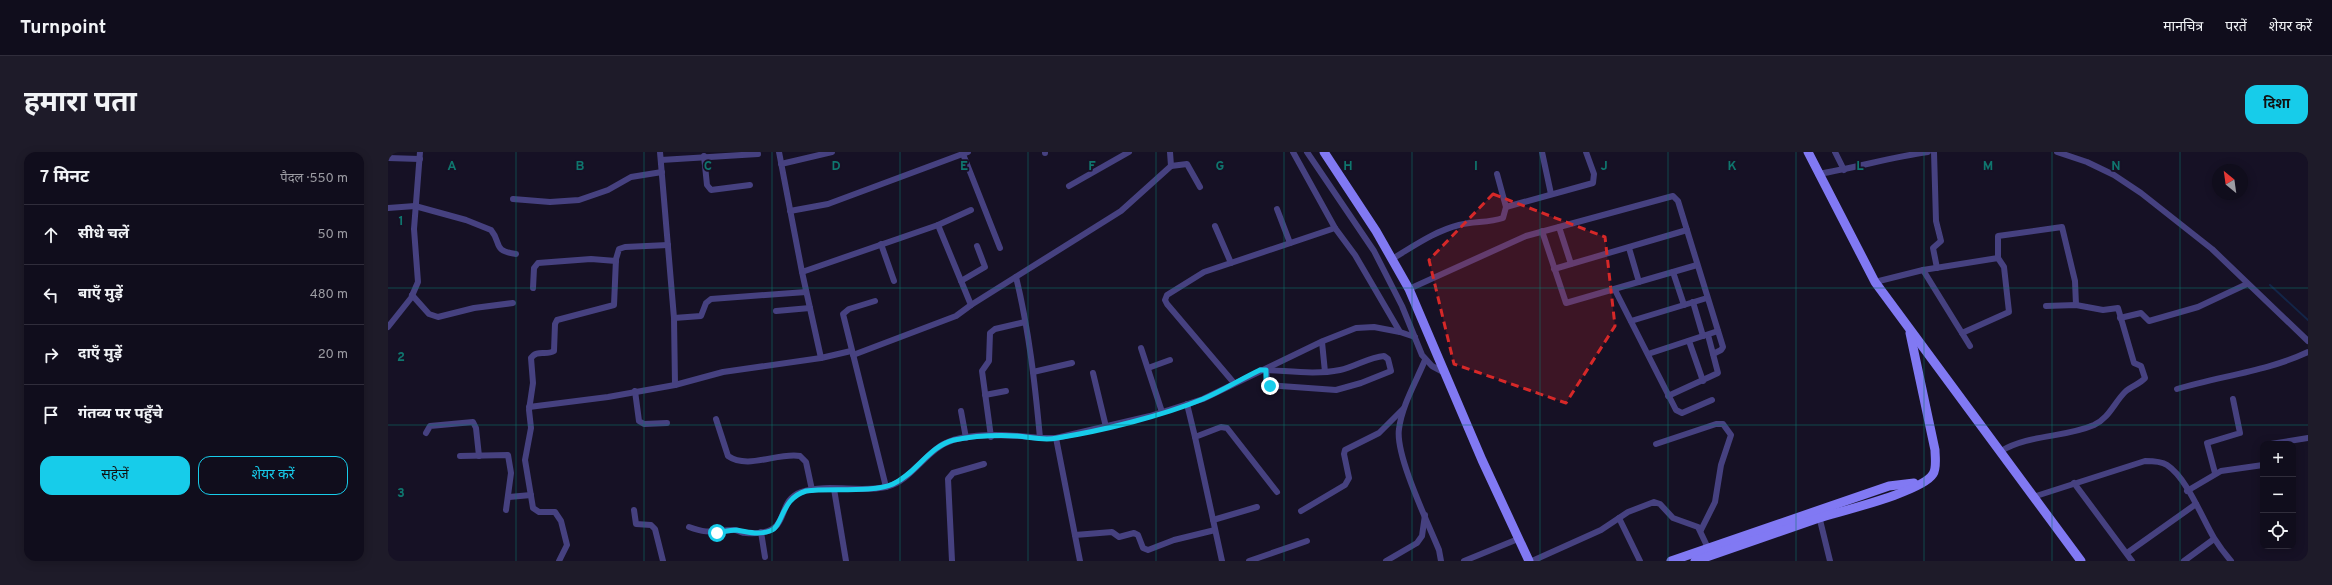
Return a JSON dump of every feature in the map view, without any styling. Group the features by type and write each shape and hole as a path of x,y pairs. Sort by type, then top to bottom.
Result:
{"street":[{"path":"388,327 412,295 418,282 414,229 420,152"},
{"path":"660,152 674,318 675,385"},
{"path":"779,152 806,292 821,358"},
{"path":"781,164 832,152"},
{"path":"1069,186 1129,152"},
{"path":"1170,152 1171,166"},
{"path":"1293,152 1335,228 1355,254 1400,332"},
{"path":"1307,152 1374,252 1402,306 1426,360 1445,373"},
{"path":"1324,152 1392,259 1409,289 1482,460 1529,561"},
{"path":"1542,152 1551,194"},
{"path":"1506,207 1593,183 1594,174 1586,152"},
{"path":"1808,152 1875,282 2081,561"},
{"path":"1835,152 1844,170"},
{"path":"1818,174 1844,170 1897,156 1928,152"},
{"path":"1934,152 1936,221 1941,241 1933,248 1937,268"},
{"path":"2057,152 2087,162 2114,175 2141,193 2212,249 2308,341"},
{"path":"790,211 828,204 966,153 1000,248"},
{"path":"661,160 704,156 758,154"},
{"path":"704,156 707,185 711,190 750,185"},
{"path":"388,158 420,159"},
{"path":"529,407 608,397 675,385 722,372 852,353 956,316 1016,276 1121,211 1171,166 1187,164 1200,187"},
{"path":"513,199 550,202 579,200 602,193 631,177 662,172"},
{"path":"1392,259 1449,228 1473,222 1494,222 1503,218 1506,213 1506,207 1497,174"},
{"path":"1409,289 1514,241 1542,231 1673,196 1678,201 1718,331 1722,349 1714,354"},
{"path":"388,208 415,206 466,220 489,229 493,232 496,244 503,251 516,254"},
{"path":"1276,209 1290,243"},
{"path":"802,272 938,225 971,210"},
{"path":"938,225 971,305"},
{"path":"1215,226 1231,263"},
{"path":"1558,227 1571,264"},
{"path":"1962,333 2009,312 2004,267 1998,258 1998,236 2062,227 2075,276 2076,305"},
{"path":"1234,383 1165,300 1167,295 1196,276 1335,228"},
{"path":"1554,269 1687,230"},
{"path":"1542,231 1566,303 1697,265"},
{"path":"559,561 567,546 559,516 553,511 536,510 531,505 525,455 531,428 529,407 533,383 530,361 532,356 538,353 551,353 554,351 555,324 557,320 614,305 617,252 622,247 668,244"},
{"path":"882,244 894,281"},
{"path":"961,281 985,266 976,246"},
{"path":"1629,248 1639,282"},
{"path":"1875,282 1923,270 1998,258"},
{"path":"532,288 534,268 538,263 591,259 616,261"},
{"path":"1923,270 1970,346"},
{"path":"1673,272 1684,305"},
{"path":"1016,276 1033,372 1040,438"},
{"path":"2120,318 2141,312 2149,321 2198,307 2247,284"},
{"path":"1615,290 1676,410 1682,413 1712,400"},
{"path":"674,318 701,316 709,300 806,292"},
{"path":"412,295 429,314 438,317 474,308 513,303"},
{"path":"1631,321 1708,298"},
{"path":"875,301 849,309 844,314 852,353 886,487"},
{"path":"1668,396 1718,373 1714,354 1705,335 1694,302"},
{"path":"2001,451 2021,441 2085,428 2098,423 2108,415 2127,390 2144,380 2145,376 2141,366 2134,362 2118,310 2116,308 2098,309 2076,305 2046,306"},
{"path":"776,311 810,308"},
{"path":"991,437 982,371 989,363 990,332 995,329 1025,322"},
{"path":"689,527 708,533 733,530 745,533 769,531 777,526 784,507 794,496 812,490 886,487 908,475 938,447 946,442 966,438 1017,436 1056,438 1106,427 1162,412 1206,398 1234,383 1345,331 1365,326 1400,332 1415,337"},
{"path":"1671,561 1710,553 1819,514 1892,496 1925,481 1933,474 1935,465 1935,450 1910,329"},
{"path":"1648,354 1718,331"},
{"path":"1689,341 1703,381"},
{"path":"1322,342 1325,372"},
{"path":"1141,348 1162,412"},
{"path":"2177,389 2210,379 2276,364 2308,352"},
{"path":"1384,356 1388,359 1391,370 1361,383 1328,390 1268,385 1263,370 1325,372 1347,368 1384,356"},
{"path":"1148,368 1170,360"},
{"path":"1426,360 1404,408 1398,439 1404,464 1425,514 1441,561"},
{"path":"1033,372 1072,363"},
{"path":"1093,373 1106,427"},
{"path":"635,391 639,421 644,424 667,423"},
{"path":"985,395 1006,391"},
{"path":"2215,473 2207,443 2240,433 2232,399"},
{"path":"1187,404 1222,561"},
{"path":"1301,511 1345,485 1349,478 1345,450 1379,433 1404,408"},
{"path":"962,411 966,438"},
{"path":"716,419 728,456 734,459 747,460 800,456 806,462 812,490"},
{"path":"426,433 430,426 473,422 476,428 478,456"},
{"path":"1656,444 1716,424 1723,424 1731,435 1721,465 1713,509 1701,530"},
{"path":"1195,437 1222,427 1227,428 1277,492"},
{"path":"1056,438 1080,561"},
{"path":"2290,441 2308,438"},
{"path":"460,456 508,455 511,473 509,497 506,510"},
{"path":"2033,497 2145,461 2166,465 2196,504 2214,539 2231,561"},
{"path":"952,561 948,479 953,473 984,464"},
{"path":"2187,491 2215,473 2260,466"},
{"path":"2074,483 2132,561"},
{"path":"834,488 846,561"},
{"path":"509,497 530,495"},
{"path":"1532,561 1601,530 1628,512 1656,502 1670,516 1696,525 1701,530 1710,553"},
{"path":"2127,554 2196,504"},
{"path":"1213,520 1257,508"},
{"path":"634,510 636,524 651,525 654,529 663,561"},
{"path":"1386,561 1417,543 1422,536 1425,514"},
{"path":"1819,514 1830,561"},
{"path":"1619,518 1640,561"},
{"path":"1075,535 1112,532 1119,537 1136,533 1143,548 1148,550 1174,540 1215,530"},
{"path":"761,532 765,557"},
{"path":"1464,561 1518,539"},
{"path":"2184,561 2214,539"},
{"path":"1249,561 1307,541"},
{"path":"1695,561 1710,553"}],"highlighted area":[{"path":"1493,194 1605,237 1615,326 1566,403 1454,364 1429,260"}],"waterway":[{"path":"2270,285 2308,320"}],"route":[{"path":"717,533 733,530 745,533 769,531 777,526 784,507 789,501 799,493 806,491 832,488 866,489 886,487 894,484 908,475 938,447 946,442 966,438 1003,436 1046,439 1101,428 1150,416 1203,399 1260,370 1266,370 1266,383 1270,386"}]}
